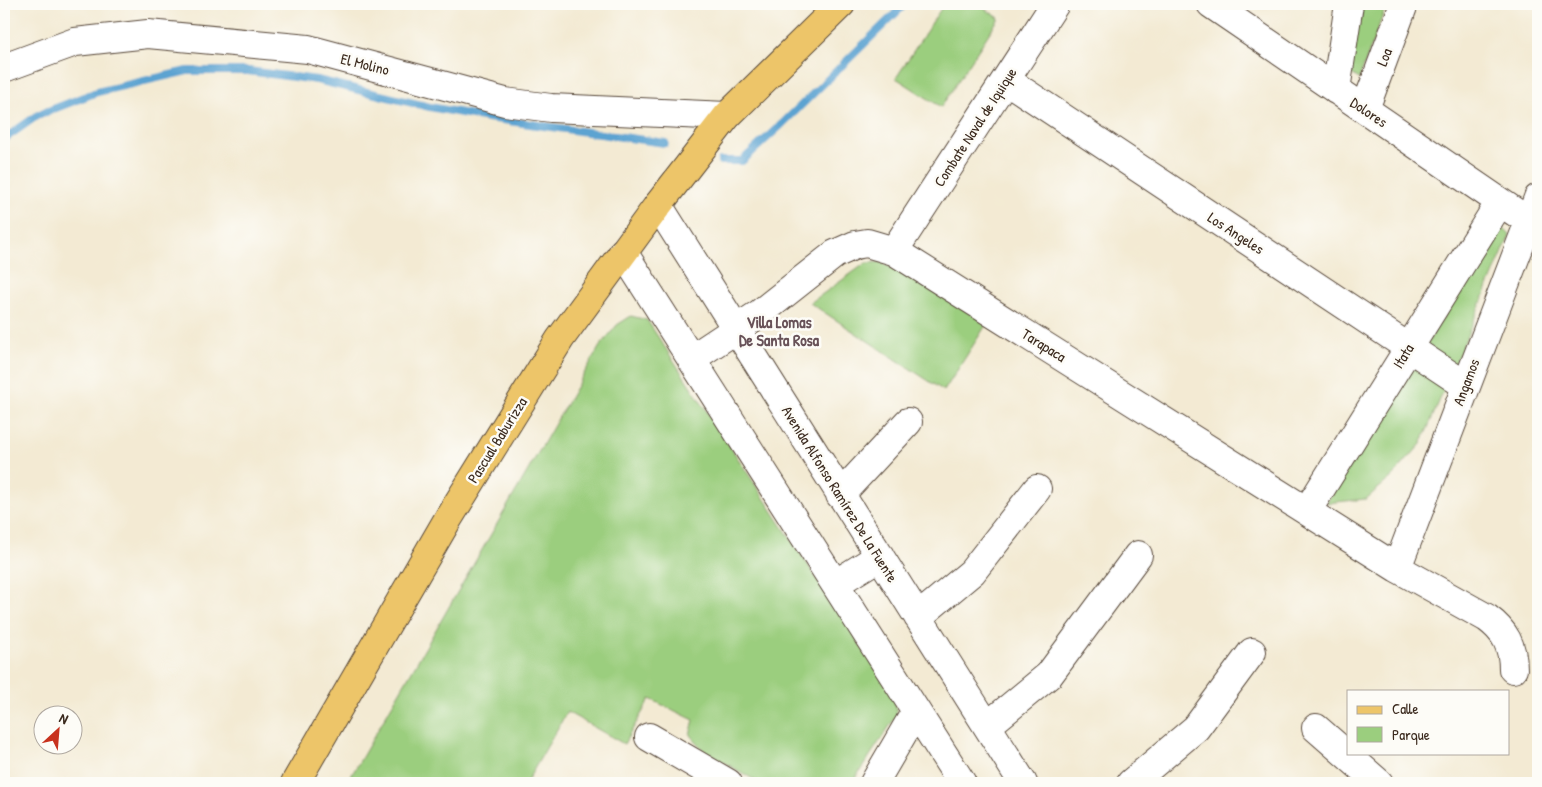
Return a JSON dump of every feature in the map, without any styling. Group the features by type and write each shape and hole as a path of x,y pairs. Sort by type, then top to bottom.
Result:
{"main road":[{"name":"Pascual Baburizza","path":"295,783 448,520 560,340 658,205 727,116 841,4"}],"street":[{"name":"Combate Naval de Iquique","path":"894,251 1055,4"},
{"name":"Dolores","path":"1211,4 1500,202 1533,209"},
{"path":"1336,90 1349,4"},
{"name":"Loa","path":"1365,109 1404,4"},
{"name":"El Molino","path":"4,68 75,42 148,34 308,49 505,102 551,108 727,116"},
{"name":"Los Angeles","path":"1006,80 1466,385"},
{"name":"Itata","path":"1307,511 1500,202"},
{"name":"Avenida Alfonso Ramírez De La Fuente","path":"658,205 1023,783"},
{"name":"Angamos","path":"1397,568 1533,209"},
{"name":"Tarapaca","path":"692,359 760,314 835,254 855,245 867,243 894,251 1397,568 1497,626 1511,646 1513,669"},
{"path":"623,252 962,783"},
{"path":"840,495 908,422"},
{"path":"918,617 972,572 1037,489"},
{"path":"987,726 1049,675 1138,555"},
{"path":"835,584 880,556"},
{"path":"1131,783 1196,728 1252,652"},
{"path":"874,783 916,711"},
{"path":"1316,728 1379,783"},
{"path":"649,737 728,783"}],"green space":[{"path":"944,4 978,4 999,18 941,107 896,78"},
{"path":"1361,4 1387,4 1359,79 1349,72"},
{"path":"1501,226 1510,235 1421,444 1393,476 1366,499 1326,503"},
{"path":"881,262 988,322 944,391 810,303 866,263"},
{"path":"631,316 647,320 894,696 897,715 852,783 760,783 704,751 690,735 694,720 650,699 624,744 567,712 526,783 347,783 600,346 617,325"}],"waterway":[{"path":"721,161 742,161 905,4"},
{"path":"4,139 38,115 97,92 187,71 248,71 317,80 430,107 488,118 665,143"}],"district":[{"name":"Villa Lomas De Santa Rosa","path":"779,331"}]}
